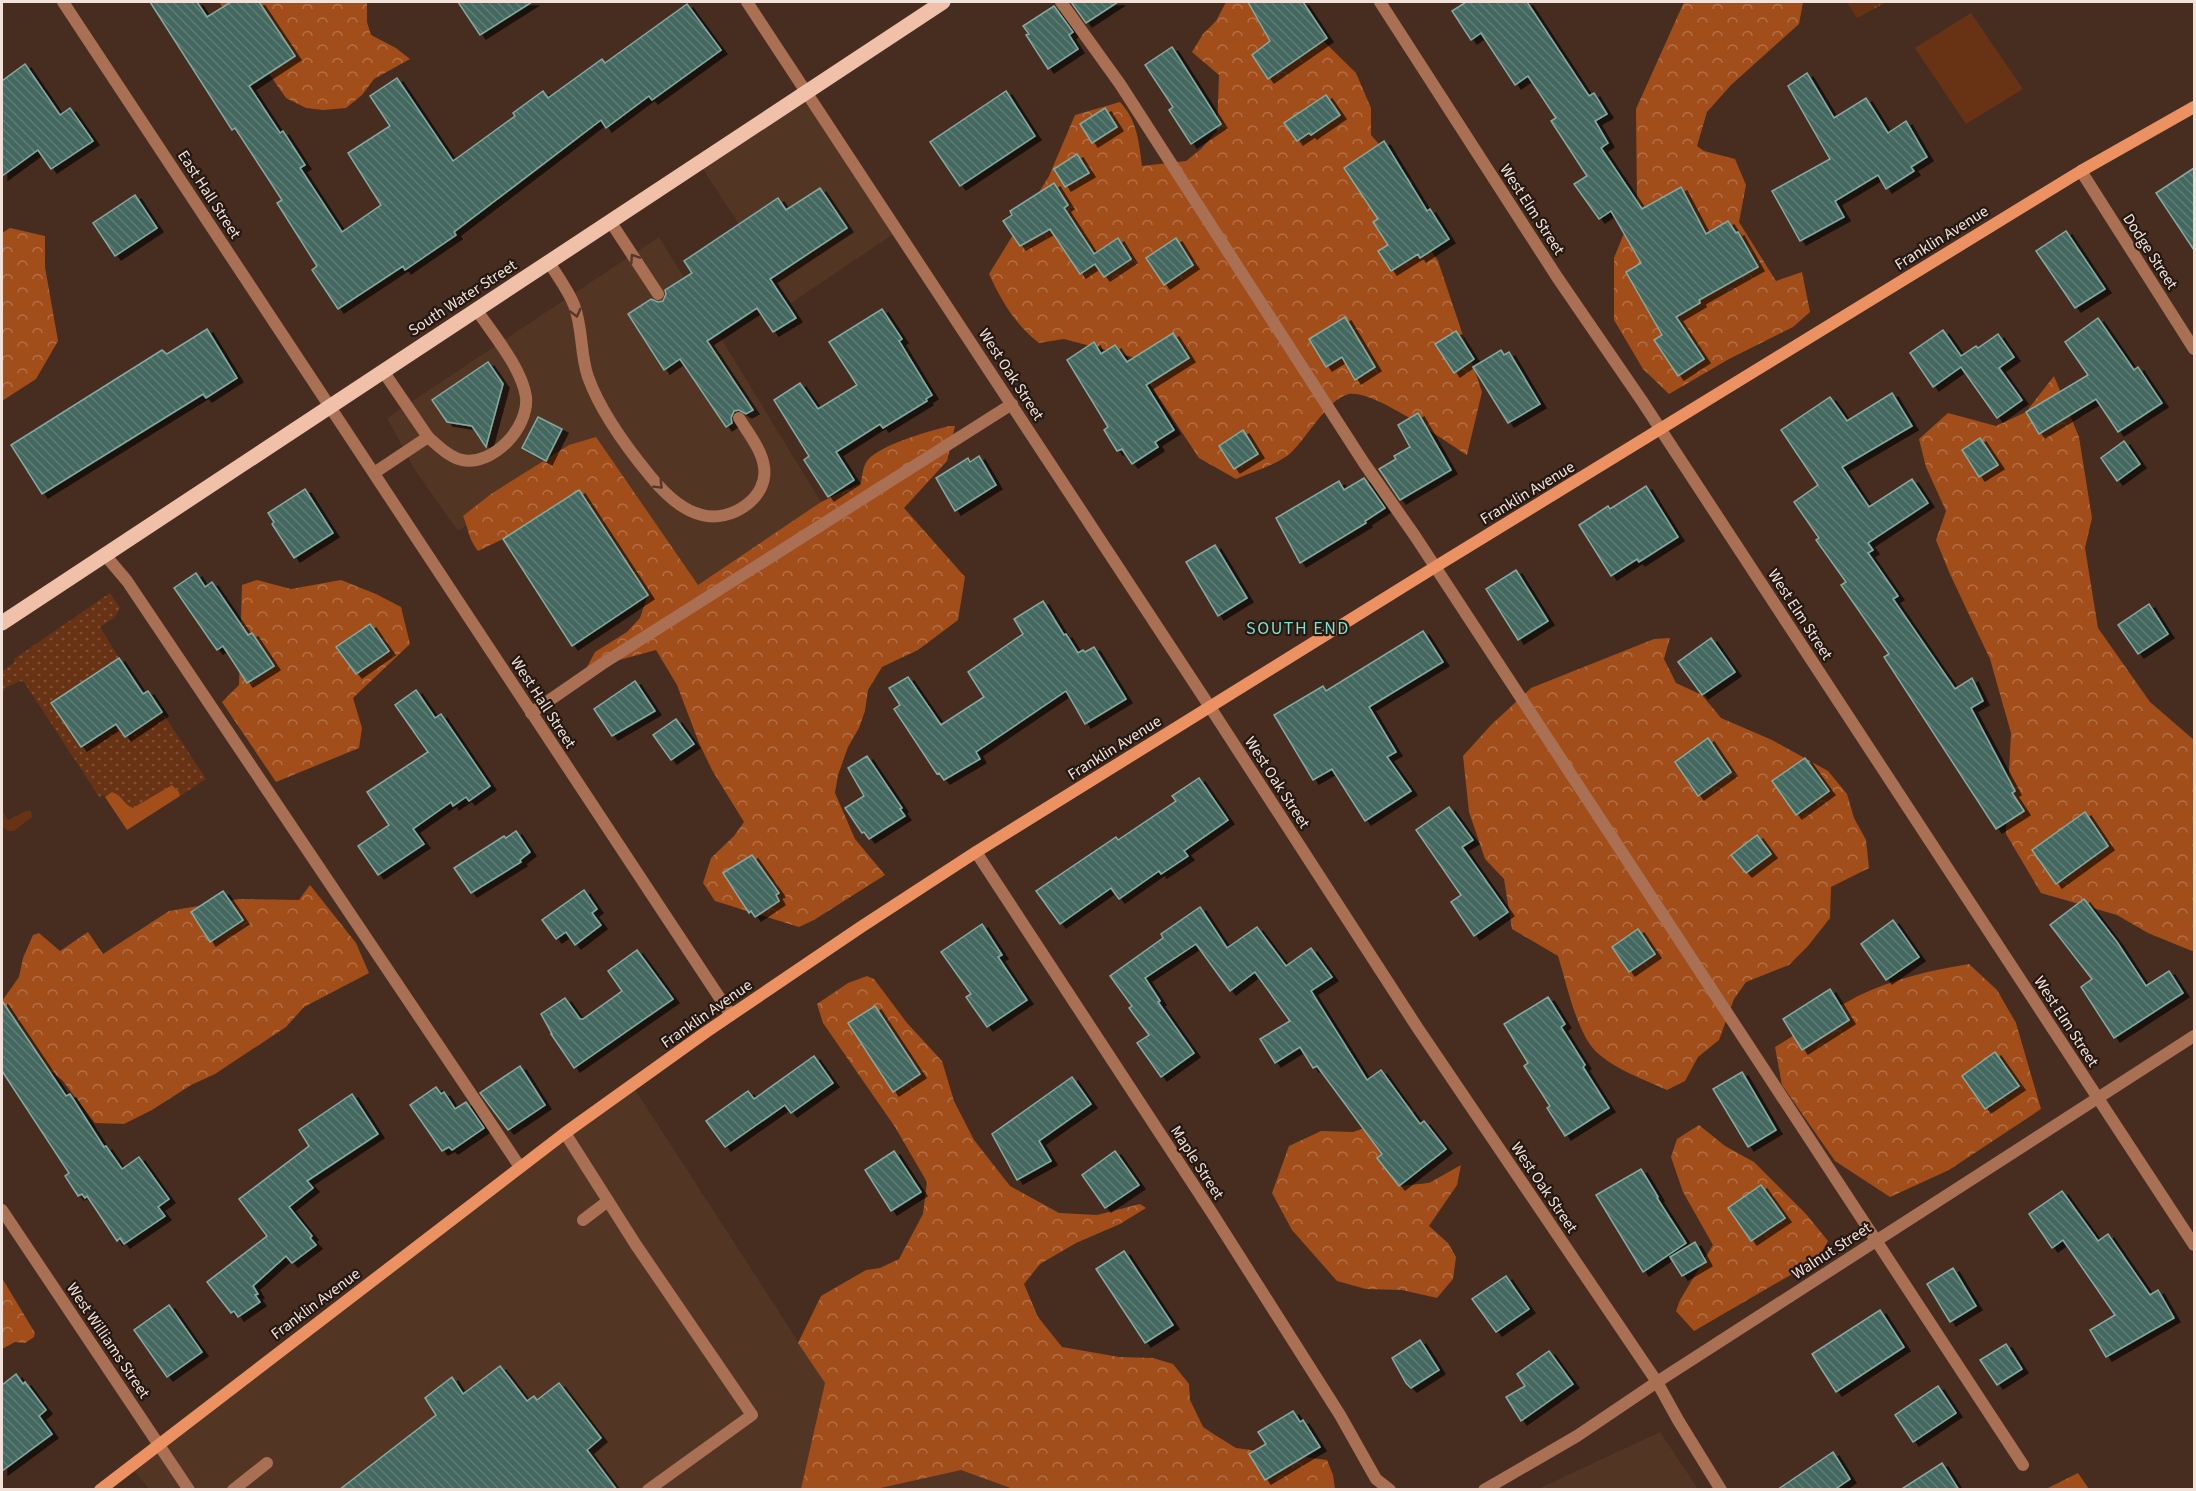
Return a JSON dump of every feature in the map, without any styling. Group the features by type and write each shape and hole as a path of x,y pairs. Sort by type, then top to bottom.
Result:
{"main road":[{"name":"South Water Street","path":"2,623 943,2"}],"street":[{"name":"East Hall Street","path":"63,2 330,406"},
{"name":"West Oak Street","path":"747,2 1012,404 1417,1027 1657,1382 1721,1490"},
{"path":"1061,2 1120,84 1364,462 2023,1465"},
{"name":"West Elm Street","path":"1380,2 1557,277 1661,430 2194,1245"},
{"name":"Franklin Avenue","path":"100,1490 565,1133 731,1015 976,852 1435,567 2081,171 2194,107"},
{"name":"Dodge Street","path":"2081,171 2194,349"},
{"path":"610,221 658,294"},
{"path":"549,262 574,305 587,374 599,404 652,478 679,505 702,516 721,517 736,512 753,500 763,483 764,466 755,442 740,418"},
{"path":"383,371 428,437 444,451 461,459 478,459 497,449 512,437 521,423 526,410 525,395 522,381 476,309"},
{"path":"531,712 602,664 1012,404"},
{"name":"West Hall Street","path":"330,406 731,1015"},
{"path":"374,473 428,437"},
{"path":"105,555 127,581 520,1167"},
{"name":"Maple Street","path":"976,852 1340,1414 1376,1479 1390,1490"},
{"name":"Walnut Street","path":"1484,1490 1577,1436 2194,1036"},
{"path":"565,1133 752,1415 648,1490"},
{"path":"583,1220 608,1201"},
{"name":"West Williams Street","path":"2,1210 189,1490"},
{"path":"233,1490 267,1463"}],"shaded area":[{"path":"807,91 898,231 791,303 697,160"},
{"path":"659,237 821,502 697,586 596,438 458,531 415,470 387,418"},
{"path":"172,785 180,796 127,830 105,797 112,792 133,808"},
{"path":"634,1088 825,1383 1236,1489 150,1490 133,1470"},
{"path":"1660,1432 1698,1489 1538,1489"}],"green space":[{"path":"219,2 367,2 367,22 371,35 396,48 410,59 374,79 362,95 346,108 323,110 306,108 286,98"},
{"path":"1226,2 1292,2 1296,14 1356,73 1371,108 1371,135 1412,182 1405,211 1438,261 1482,392 1467,455 1391,407 1374,399 1349,394 1332,404 1287,456 1236,479 1199,458 1132,357 1064,339 1039,343 1016,320 999,294 989,274 1049,176 1075,115 1120,102 1134,124 1142,166 1186,161 1201,149 1217,131 1219,75 1192,52 1203,34 1216,21"},
{"path":"1684,2 1803,2 1799,24 1731,85 1707,112 1697,146 1704,151 1735,159 1746,185 1739,222 1776,281 1802,272 1810,312 1793,327 1729,359 1669,394 1643,369 1614,320 1614,258 1637,201 1636,109"},
{"path":"1847,2 1887,2 1857,18"},
{"path":"1971,13 2023,89 1966,124 1915,48"},
{"path":"10,228 45,236 45,267 58,341 36,379 2,401 2,233"},
{"path":"2054,376 2079,437 2092,518 2085,548 2098,628 2150,702 2194,740 2194,951 2148,933 2117,915 2041,893 2006,834 2011,733 1990,659 1936,540 1946,511 1926,467 1919,439 1948,413 1996,426 2026,412"},
{"path":"955,426 947,461 904,508 965,577 958,620 918,650 882,667 868,690 865,711 859,728 848,747 838,775 835,793 855,839 885,875 799,927 715,901 703,883 711,858 734,836 744,822 712,770 677,685 656,650 586,669 595,652 627,632 640,618 648,594 579,490 503,539 478,551 470,538 463,516 491,494 569,445 596,437 698,585 821,502 861,483 867,461 883,449 905,439"},
{"path":"257,580 291,589 341,580 376,594 401,607 410,644 353,698 362,728 359,748 276,782 222,702 239,685 242,585"},
{"path":"110,593 120,608 115,617 100,627 119,658 108,665 109,668 99,671 52,703 81,747 116,724 125,736 162,712 206,779 180,796 172,785 133,809 114,792 100,798 24,682 20,681 7,687 2,693 2,671 15,662 14,659"},
{"path":"1670,638 1664,659 1676,683 1702,695 1721,718 1772,740 1828,771 1847,794 1854,818 1866,840 1869,868 1831,887 1830,918 1808,946 1789,965 1746,982 1734,999 1719,1040 1698,1057 1685,1081 1667,1090 1624,1071 1595,1051 1579,1023 1558,956 1512,929 1504,879 1485,859 1469,812 1463,756 1491,725 1531,688 1654,639"},
{"path":"2,810 8,820 26,811 31,811 32,817 14,831 8,831 2,827"},
{"path":"310,885 356,943 369,973 304,1007 286,1027 215,1074 191,1085 152,1110 124,1124 95,1123 62,1080 47,1068 14,1019 2,1016 2,1001 19,977 23,958 33,935 39,933 60,951 88,932 103,954 169,911 239,899 299,900"},
{"path":"1969,964 1997,990 2016,1023 2041,1109 1949,1170 1890,1197 1835,1161 1782,1085 1775,1047 1837,1008 1871,990 1912,976"},
{"path":"867,976 874,979 907,1023 942,1061 954,1101 974,1140 1010,1186 1059,1213 1097,1215 1140,1204 1146,1208 1120,1224 1076,1243 1040,1264 1024,1284 1038,1317 1062,1347 1119,1357 1153,1358 1173,1364 1189,1384 1190,1400 1203,1427 1236,1448 1327,1460 1335,1489 1016,1490 961,1470 876,1489 801,1489 825,1383 798,1343 821,1296 866,1270 880,1268 899,1259 923,1214 927,1182 895,1127 823,1023 817,1004 848,983"},
{"path":"1402,1099 1414,1111 1408,1124 1391,1137 1378,1158 1400,1186 1429,1183 1461,1165 1457,1185 1429,1226 1448,1243 1456,1257 1453,1279 1437,1298 1402,1290 1366,1289 1337,1281 1292,1230 1272,1193 1289,1146 1321,1131 1353,1132 1378,1123"},
{"path":"1699,1125 1725,1146 1754,1162 1806,1214 1828,1241 1818,1259 1694,1331 1676,1311 1680,1300 1713,1245 1683,1192 1671,1157 1677,1139"},
{"path":"2,1278 35,1333 34,1337 25,1343 15,1342 2,1349"},
{"path":"2078,1473 2089,1489 2046,1489"}],"building":[{"path":"150,2 197,2 207,17 231,2 259,2 295,56 249,86 280,133 283,131 305,165 300,168 342,232 381,205 348,153 390,126 370,96 397,78 453,161 515,116 513,113 543,91 548,98 602,59 605,63 687,4 721,50 652,100 649,96 606,128 601,120 454,232 456,235 405,270 403,266 338,309 312,270 317,266 277,203 282,200 235,128 232,130"},
{"path":"458,2 532,2 480,35"},
{"path":"1071,2 1118,2 1086,23"},
{"path":"1248,2 1303,2 1327,38 1268,79 1252,55 1270,41"},
{"path":"1466,2 1527,2 1589,96 1594,93 1607,114 1595,121 1608,143 1601,148 1642,209 1681,187 1706,234 1728,221 1736,233 1738,232 1758,267 1699,300 1700,303 1676,317 1704,359 1678,376 1654,340 1662,335 1626,272 1641,263 1611,211 1599,219 1574,184 1587,176 1551,121 1556,118 1528,76 1515,85 1481,33 1471,40 1452,11"},
{"path":"1054,6 1073,32 1069,35 1078,49 1048,69 1026,35 1029,34 1023,26"},
{"path":"1172,47 1221,124 1191,144 1169,110 1173,107 1145,65"},
{"path":"25,64 60,115 70,108 93,141 51,169 38,150 2,176 2,81"},
{"path":"1807,73 1834,118 1866,98 1888,133 1906,121 1927,157 1911,167 1914,171 1886,189 1878,175 1835,201 1844,217 1800,241 1772,191 1830,159 1788,86"},
{"path":"1006,91 1035,136 960,186 930,142"},
{"path":"1326,95 1340,115 1311,135 1309,133 1297,141 1284,123"},
{"path":"1105,108 1117,127 1092,143 1080,124"},
{"path":"1384,141 1427,211 1430,209 1449,239 1420,258 1418,254 1391,271 1378,251 1388,245 1373,222 1378,219 1344,168"},
{"path":"1077,154 1089,173 1065,187 1054,169"},
{"path":"2194,168 2194,250 2156,193"},
{"path":"1054,183 1068,205 1064,208 1094,254 1118,238 1131,259 1104,277 1095,264 1080,274 1050,229 1020,246 1003,221 1012,215 1010,211"},
{"path":"820,188 847,228 770,279 796,318 773,332 757,308 707,341 753,410 746,414 739,410 734,411 731,418 732,423 726,427 680,359 664,370 628,314 651,299 658,302 663,301 665,290 692,273 684,261 778,198 786,210"},
{"path":"135,195 157,228 115,256 93,223"},
{"path":"2066,231 2105,289 2075,308 2036,251"},
{"path":"1176,238 1193,265 1164,285 1146,258"},
{"path":"882,309 902,339 899,341 932,395 926,399 927,401 883,428 880,424 836,452 854,480 828,497 804,460 809,456 774,400 800,383 818,409 857,385 829,342"},
{"path":"1345,317 1375,367 1355,380 1342,357 1326,367 1309,339"},
{"path":"2098,318 2134,370 2138,367 2162,403 2118,432 2096,399 2039,434 2026,412 2088,375 2065,342"},
{"path":"207,329 237,378 206,398 203,394 42,494 11,445 162,350 167,354"},
{"path":"1943,330 1961,356 1976,346 1978,348 1998,334 2014,357 1999,368 2022,400 1997,418 1961,367 1933,387 1910,353"},
{"path":"1456,331 1474,359 1454,373 1435,344"},
{"path":"1173,333 1189,358 1146,385 1174,430 1155,442 1158,447 1132,464 1122,449 1117,451 1104,430 1108,427 1067,360 1094,342 1101,354 1115,345 1127,362"},
{"path":"1501,350 1504,355 1509,352 1540,404 1508,423 1473,367"},
{"path":"488,362 503,384 486,447 472,426 447,422 432,400"},
{"path":"1892,393 1912,426 1842,467 1869,507 1912,479 1928,503 1868,543 1873,550 1868,553 1898,596 1893,599 1955,689 1972,678 1983,701 1971,708 2015,791 2012,793 2024,811 1996,829 1884,657 1889,654 1841,585 1846,582 1816,540 1819,538 1794,502 1818,485 1781,430 1830,397 1847,421"},
{"path":"1418,413 1451,470 1400,500 1379,469 1396,459 1394,456 1410,447 1398,425"},
{"path":"538,417 562,429 546,461 522,448"},
{"path":"1243,430 1258,454 1234,469 1219,446"},
{"path":"1980,438 1998,465 1979,477 1962,450"},
{"path":"2124,441 2140,464 2117,481 2101,458"},
{"path":"979,456 996,485 955,511 936,478 968,458 970,462"},
{"path":"1364,478 1385,508 1365,521 1366,523 1300,563 1276,518 1339,481 1344,490"},
{"path":"1646,486 1678,537 1639,562 1637,559 1611,576 1579,525 1608,506 1610,509"},
{"path":"305,489 333,533 294,558 272,524 274,522 268,513"},
{"path":"579,490 648,595 572,646 503,539"},
{"path":"1215,545 1247,598 1218,616 1186,562"},
{"path":"1516,570 1548,621 1518,640 1486,589"},
{"path":"196,573 205,587 212,582 248,635 252,633 274,666 247,683 223,646 217,650 174,588"},
{"path":"1043,601 1078,653 1094,647 1126,699 1085,724 1066,691 976,752 980,759 944,780 939,773 937,774 894,709 900,705 889,688 908,677 941,725 984,697 968,672 1023,634 1014,619"},
{"path":"2149,604 2168,634 2138,654 2118,625"},
{"path":"370,624 389,651 356,674 336,647"},
{"path":"1423,631 1443,662 1369,707 1396,752 1387,757 1411,791 1365,821 1332,769 1313,780 1274,715 1323,686 1326,691"},
{"path":"1711,638 1735,672 1702,695 1678,662"},
{"path":"119,658 143,694 148,691 162,712 125,737 116,724 81,747 51,703"},
{"path":"635,681 655,711 612,736 594,709"},
{"path":"416,690 435,718 441,714 490,786 469,801 466,797 453,806 451,802 413,829 424,844 378,875 358,846 389,825 367,792 428,752 395,705"},
{"path":"676,719 694,744 671,760 653,735"},
{"path":"1708,738 1731,772 1698,796 1675,762"},
{"path":"867,756 905,816 869,839 864,832 862,833 845,808 864,796 848,768"},
{"path":"1805,758 1829,791 1796,815 1772,781"},
{"path":"1199,778 1228,820 1184,851 1188,856 1161,874 1159,871 1119,899 1111,888 1060,924 1036,891 1116,837 1118,840 1176,801 1172,796"},
{"path":"1449,807 1473,840 1462,847 1508,912 1474,936 1451,902 1461,895 1416,830"},
{"path":"2085,812 2108,846 2056,884 2032,850"},
{"path":"516,831 530,852 520,860 521,862 471,893 454,868 504,836 506,838"},
{"path":"1757,835 1771,854 1746,873 1731,855"},
{"path":"752,855 779,893 776,895 779,901 755,917 751,911 749,913 723,873"},
{"path":"584,890 597,909 592,913 601,925 575,945 566,932 556,939 542,920"},
{"path":"223,891 243,920 210,942 191,912"},
{"path":"2084,899 2117,942 2146,986 2169,971 2183,993 2114,1038 2081,987 2092,979 2050,925"},
{"path":"1200,907 1227,948 1257,927 1286,966 1311,948 1332,977 1311,991 1367,1080 1381,1070 1420,1124 1424,1121 1446,1149 1399,1186 1377,1158 1382,1154 1317,1066 1313,1068 1300,1047 1275,1063 1260,1039 1290,1021 1255,972 1230,991 1196,944 1145,978 1160,1001 1158,1002 1194,1053 1161,1077 1137,1043 1149,1035 1129,1008 1132,1006 1110,976 1163,938 1161,934"},
{"path":"1893,920 1919,957 1886,980 1861,944"},
{"path":"982,924 1002,955 998,957 1027,1000 987,1027 966,997 971,994 941,952"},
{"path":"1638,929 1655,954 1629,972 1612,947"},
{"path":"637,950 673,999 574,1068 551,1034 541,1014 565,998 580,1019 583,1019 622,991 608,971"},
{"path":"1830,989 1849,1020 1802,1050 1783,1019"},
{"path":"1548,997 1565,1024 1561,1027 1609,1108 1565,1136 1547,1108 1550,1106 1524,1066 1528,1063 1504,1024"},
{"path":"2,1001 66,1096 70,1094 104,1147 106,1146 122,1169 139,1157 169,1199 158,1207 165,1216 124,1244 120,1238 117,1241 87,1196 85,1198 82,1194 78,1196 65,1176 69,1173 2,1071"},
{"path":"875,1006 920,1074 893,1092 848,1023"},
{"path":"1995,1052 2019,1086 1985,1109 1962,1076"},
{"path":"814,1056 833,1083 791,1113 785,1105 725,1147 706,1121 748,1091 754,1099"},
{"path":"520,1066 545,1105 508,1130 480,1093"},
{"path":"1742,1072 1776,1130 1748,1147 1713,1089"},
{"path":"1072,1077 1091,1104 1039,1141 1051,1161 1017,1180 992,1134"},
{"path":"436,1087 441,1094 444,1092 455,1109 466,1102 484,1128 452,1150 449,1147 442,1151 410,1105"},
{"path":"352,1094 378,1134 307,1181 313,1188 289,1207 312,1236 310,1238 316,1245 292,1263 286,1256 253,1286 260,1302 238,1317 234,1311 231,1313 207,1282 267,1236 239,1199 309,1146 299,1130"},
{"path":"894,1151 921,1192 891,1211 865,1170"},
{"path":"1115,1151 1139,1185 1105,1208 1082,1175"},
{"path":"1641,1169 1686,1243 1643,1272 1596,1195"},
{"path":"1761,1185 1785,1218 1751,1241 1728,1208"},
{"path":"2062,1191 2098,1241 2108,1234 2150,1295 2158,1290 2174,1318 2106,1357 2090,1330 2115,1315 2063,1240 2052,1248 2029,1214"},
{"path":"1695,1242 1706,1262 1682,1276 1670,1257"},
{"path":"1124,1251 1173,1325 1145,1343 1096,1269"},
{"path":"1953,1268 1976,1306 1950,1322 1927,1284"},
{"path":"1506,1276 1529,1309 1496,1332 1472,1299"},
{"path":"169,1305 202,1352 167,1377 134,1330"},
{"path":"1880,1310 1904,1347 1836,1392 1812,1354"},
{"path":"1420,1340 1439,1370 1411,1388 1392,1358"},
{"path":"2006,1344 2022,1369 1997,1385 1980,1360"},
{"path":"1549,1351 1573,1384 1521,1421 1506,1397 1525,1386 1517,1374"},
{"path":"500,1366 527,1401 534,1396 537,1400 559,1383 601,1438 587,1450 617,1490 339,1490 436,1415 425,1398 452,1377 463,1394"},
{"path":"16,1374 46,1410 39,1416 52,1434 2,1471 2,1385"},
{"path":"1938,1386 1956,1413 1913,1442 1895,1415"},
{"path":"1293,1411 1300,1422 1303,1420 1320,1447 1265,1480 1249,1454 1266,1444 1258,1432"},
{"path":"1833,1452 1850,1479 1834,1490 1777,1490"},
{"path":"1942,1463 1959,1490 1900,1490"}],"district":[{"name":"SOUTH END","path":"1298,628"}]}
